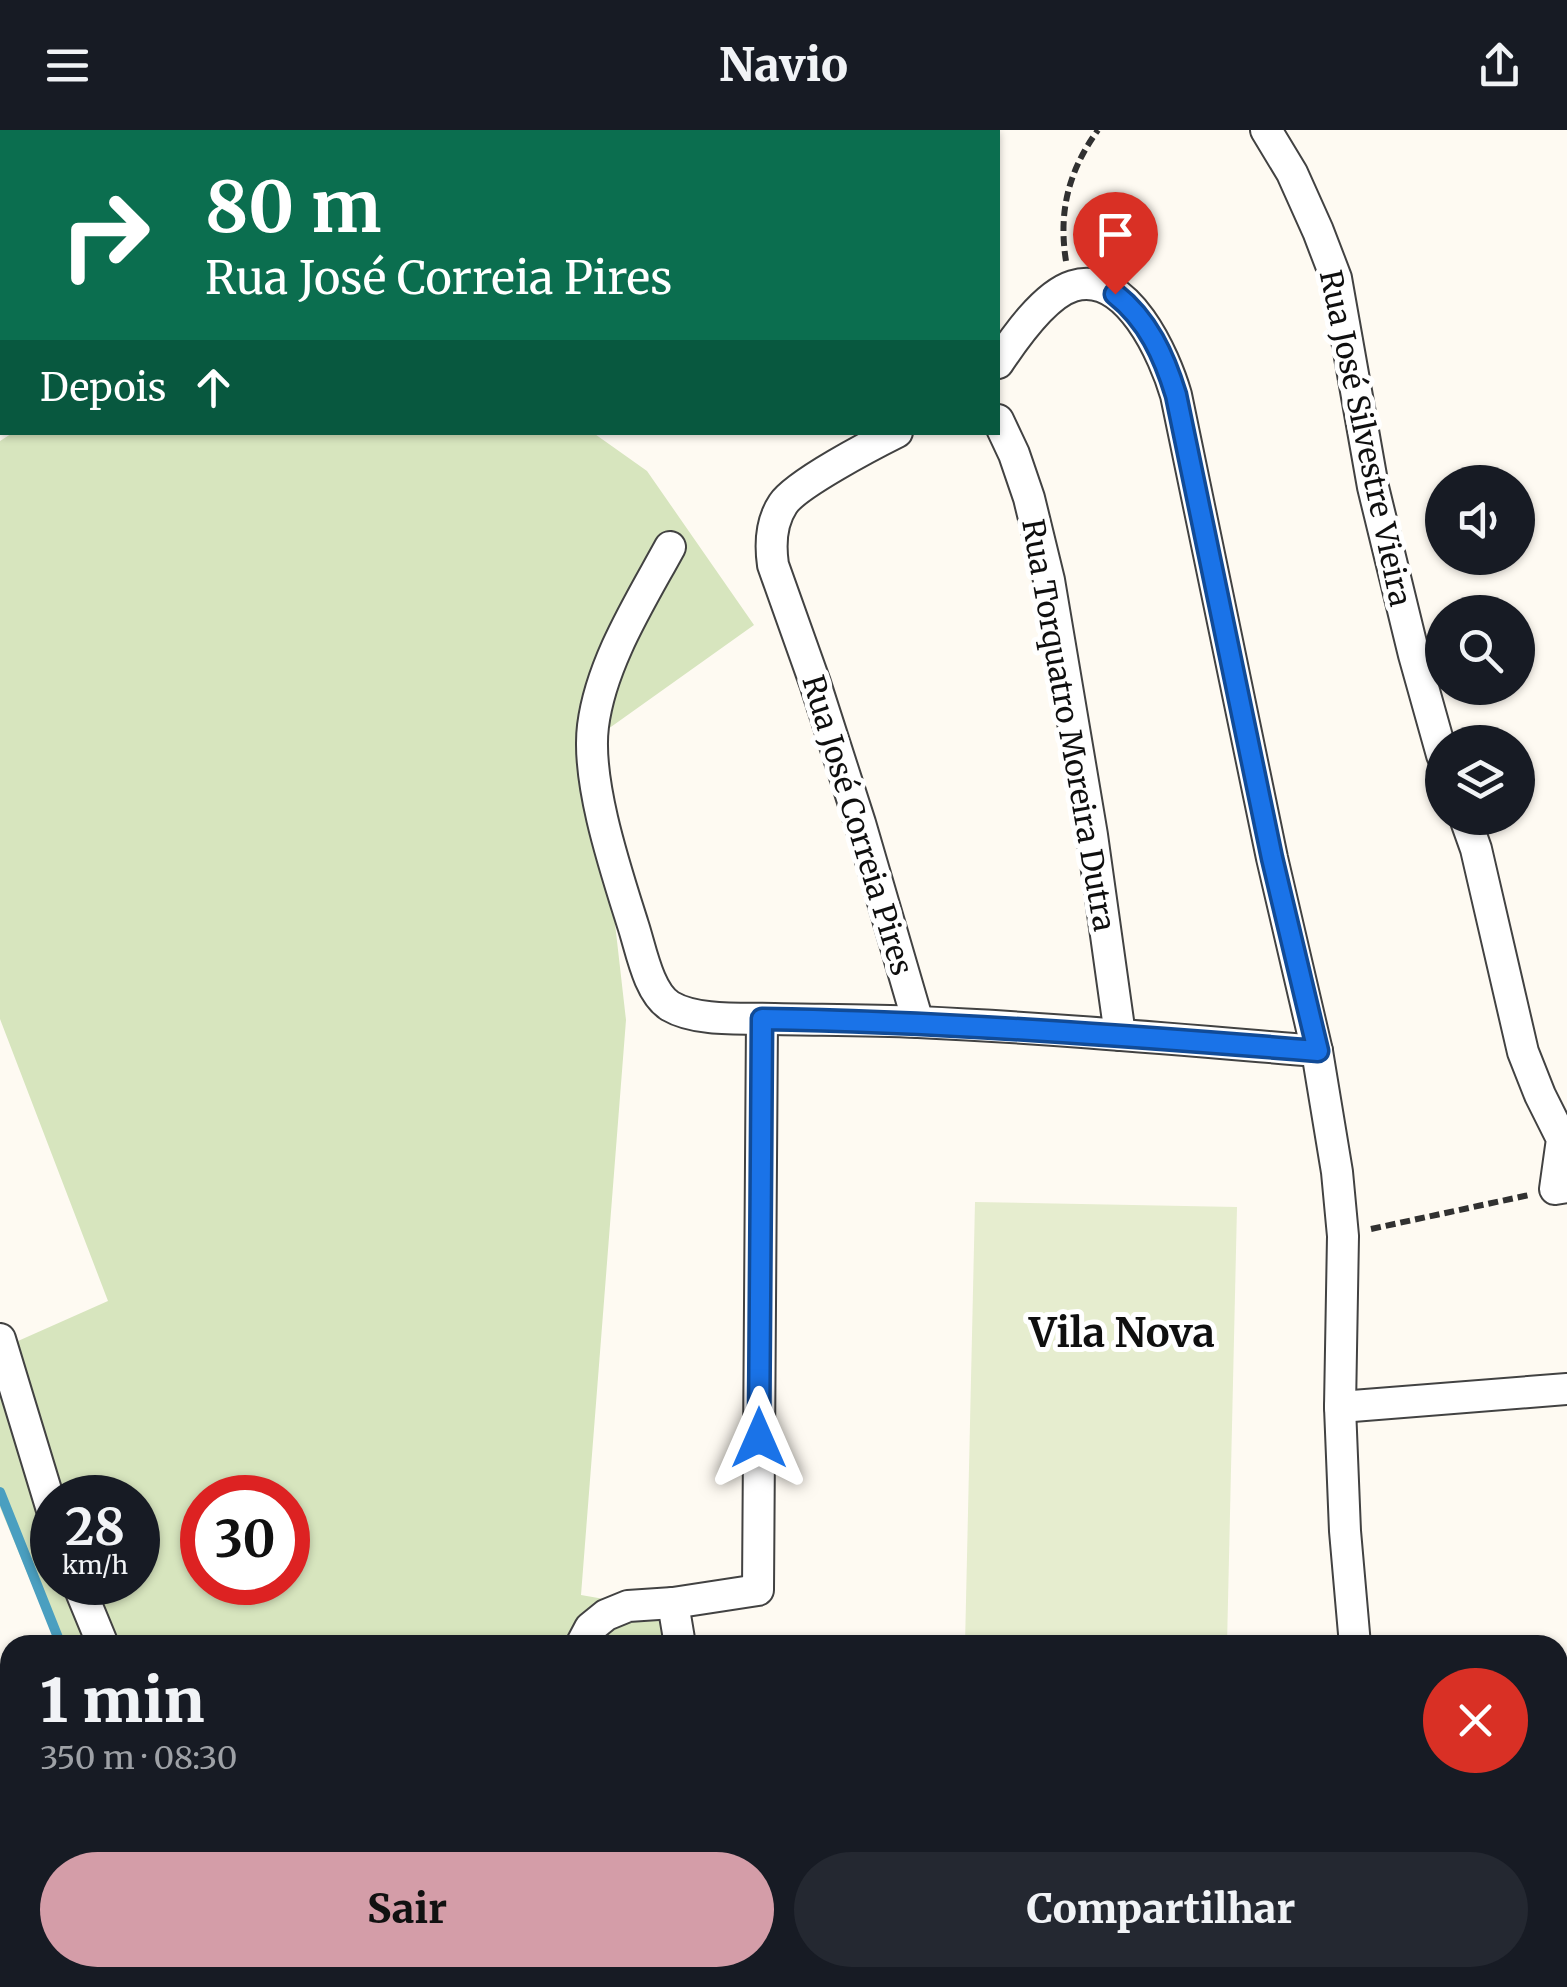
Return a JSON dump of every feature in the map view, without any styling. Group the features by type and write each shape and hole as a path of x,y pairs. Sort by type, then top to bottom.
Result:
{"street":[{"name":"Rua José Silvestre Vieira","path":"1266,130 1292,173 1336,278 1374,486 1434,725"},
{"path":"1000,360 1042,307 1070,286 1091,285 1103,288 1128,305 1166,364 1189,450 1272,858 1318,1051 1337,1172 1343,1236 1340,1407 1354,1635"},
{"name":"Rua Torquatro Moreira Dutra","path":"1000,424 1029,498 1049,580 1092,834 1120,1035"},
{"name":"Rua José Correia Pires","path":"670,547 623,631 600,694 591,752 618,876 655,992 670,1006 710,1017 918,1022 816,683 772,566 771,548 776,516 788,496 891,435"},
{"path":"1471,835 1523,1052 1562,1139 1561,1188"},
{"path":"587,1635 606,1615 628,1606 758,1590 762,1019"},
{"path":"918,1022 1318,1051"},
{"path":"0,1339 42,1475"},
{"path":"1340,1407 1567,1388"},
{"path":"673,1603 678,1635"},
{"path":"87,1605 100,1635"}],"path":[{"path":"1070,286 1061,234 1065,200 1080,154 1098,130"},
{"path":"1343,1236 1561,1188"}],"green space":[{"path":"9,435 596,435 647,471 754,625 594,739 626,1020 581,1595 667,1610 671,1635 53,1635 40,1605 160,1605 160,1475 30,1475 30,1580 0,1507 0,1349 108,1301 0,1019 0,441"},
{"path":"975,1202 1237,1207 1227,1635 965,1635"}],"waterway":[{"path":"0,1492 57,1635"}],"district":[{"name":"Vila Nova","path":"1122,1333"}],"route":[{"path":"759,1438 762,1019 918,1022 1318,1051 1272,858 1176,395 1151,336 1115,294"}]}
